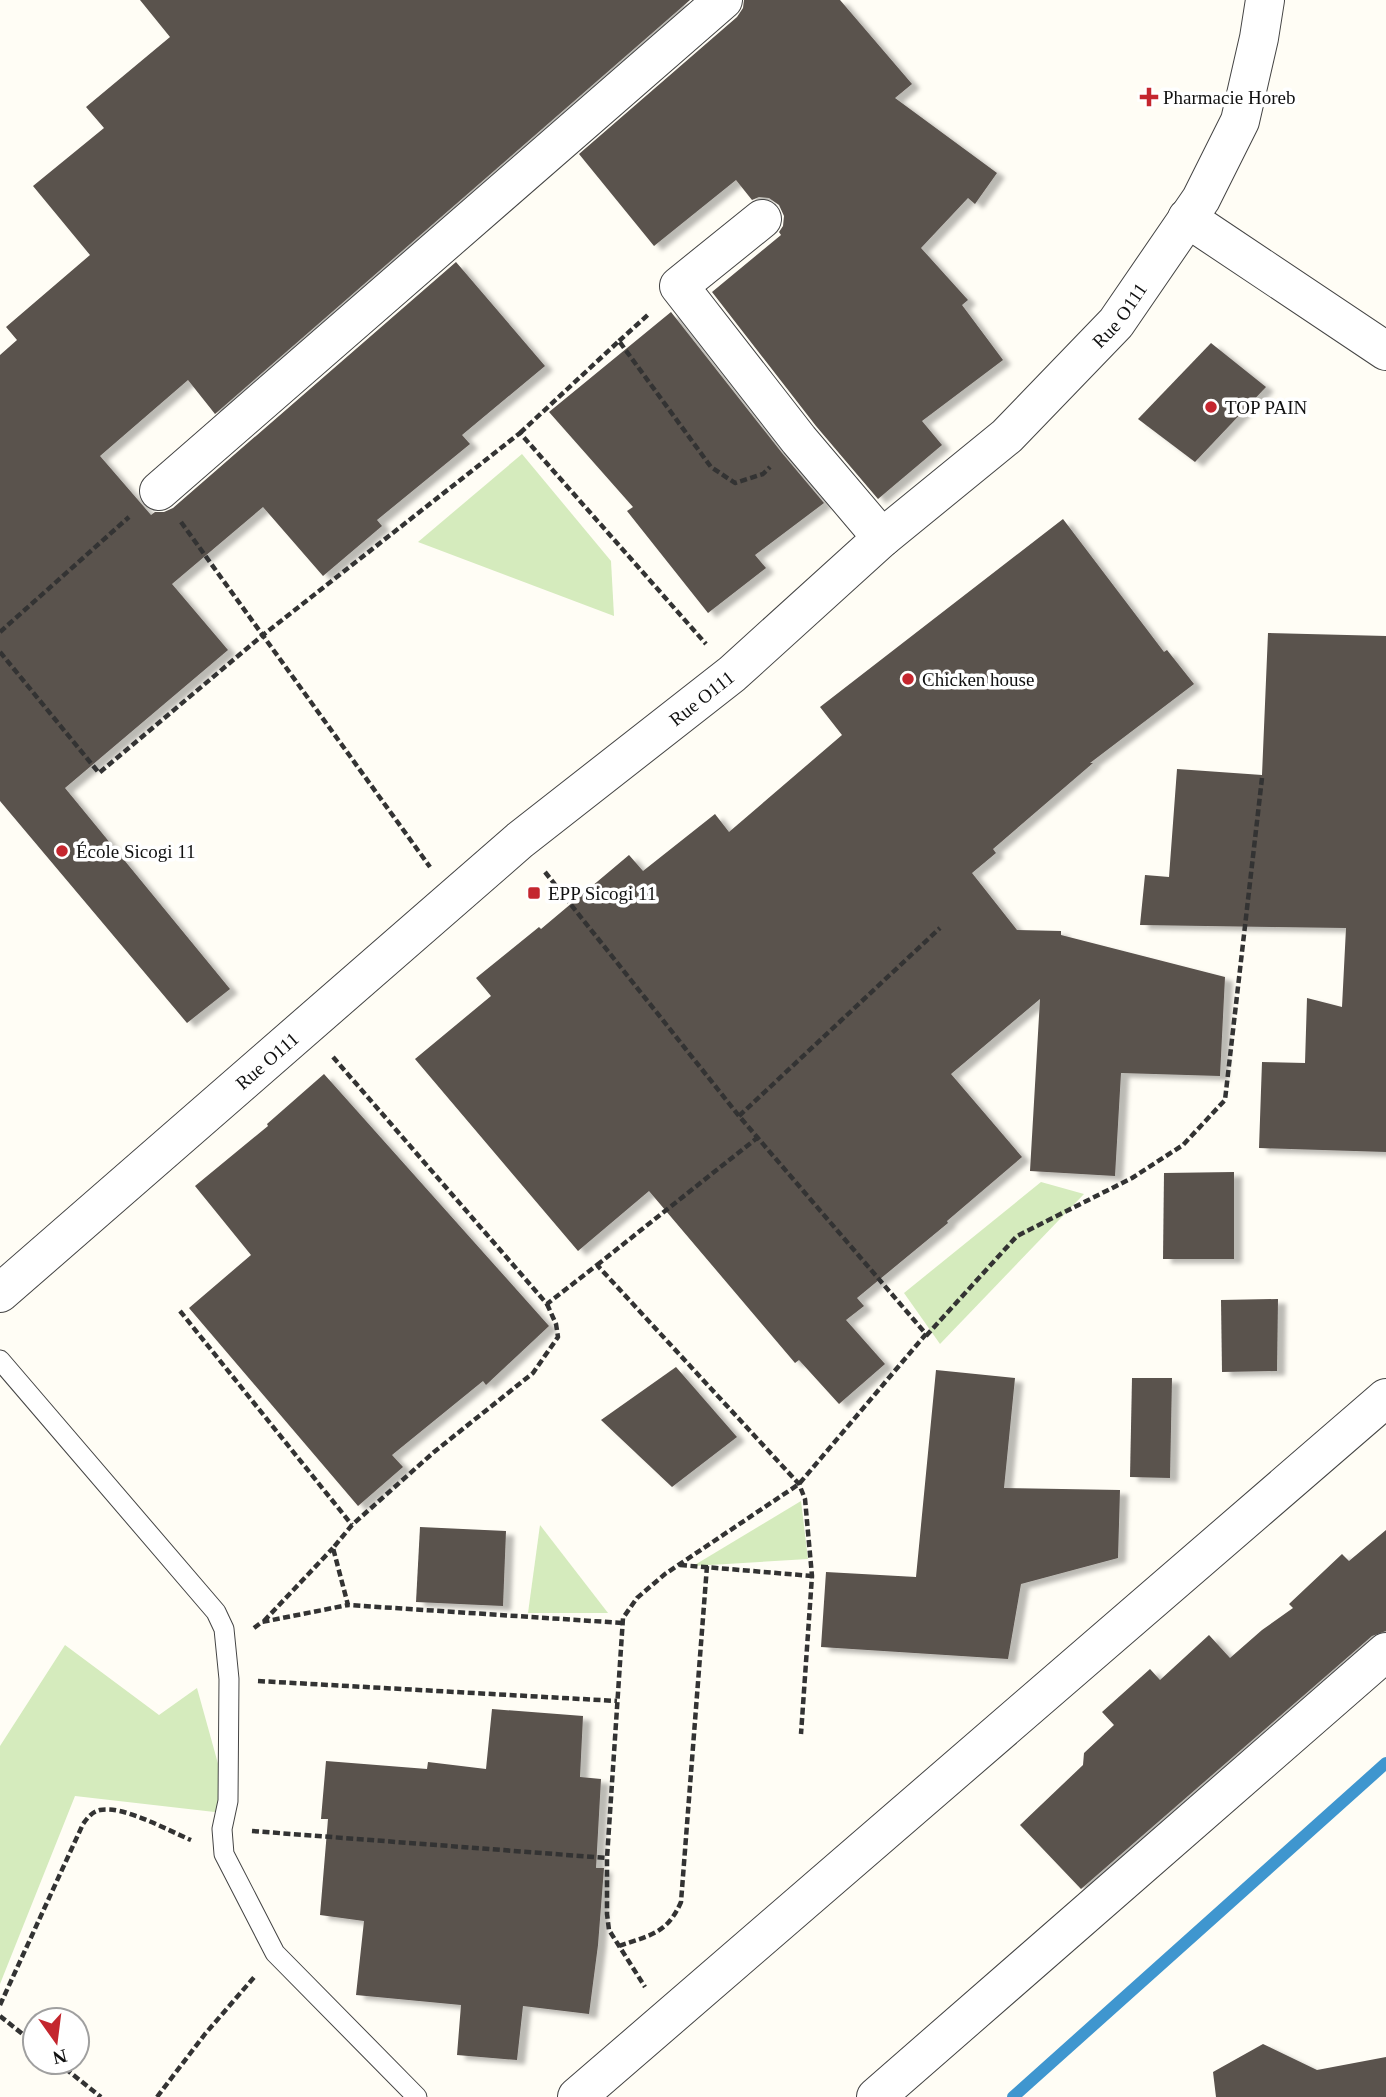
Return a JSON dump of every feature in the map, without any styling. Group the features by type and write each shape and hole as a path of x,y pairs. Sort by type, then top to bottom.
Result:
{"street":[{"path":"159,491 723,0"},
{"name":"Rue O111","path":"0,1293 520,840 732,674 882,538 1017,427 1116,323 1201,199 1240,121 1265,0"},
{"path":"1187,218 1386,351"},
{"path":"762,219 679,286 799,440 882,538"},
{"path":"577,2097 1386,1398"},
{"path":"876,2097 1386,1651"}],"lane":[{"path":"0,1360 216,1612 224,1629 229,1679 228,1801 222,1829 224,1854 275,1953 417,2097"}],"path":[{"path":"0,652 99,773 263,635 520,433 620,341 711,467 735,483 762,474 799,440"},
{"path":"520,433 732,674"},
{"path":"0,632 159,491 453,899"},
{"path":"666,2020 609,1930 607,1858 623,1618 636,1598 665,1574 799,1484 916,1347 1017,1236 1142,1172 1183,1145 1225,1100 1262,778"},
{"path":"520,840 757,1138 926,1334 916,1347"},
{"path":"739,1116 940,928"},
{"path":"226,1649 262,1622 352,1525 434,1452 533,1373 558,1337 556,1324 547,1304 308,1027"},
{"path":"547,1304 757,1138"},
{"path":"597,1265 799,1484 805,1499 812,1576 801,1734"},
{"path":"180,1311 352,1525"},
{"path":"333,1548 348,1605"},
{"path":"680,1565 812,1576"},
{"path":"619,1946 659,1932 674,1919 681,1902 707,1566"},
{"path":"262,1622 348,1605 623,1623"},
{"path":"229,1679 617,1701"},
{"path":"0,2005 83,1824 91,1814 102,1809 125,1813 224,1854"},
{"path":"222,1829 607,1858"},
{"path":"157,2097 205,2034 275,1953"},
{"path":"0,2016 21,2033"},
{"path":"75,2076 101,2097"}],"green space":[{"path":"522,454 611,561 614,616 418,542"},
{"path":"1041,1182 1084,1194 940,1344 904,1293"},
{"path":"801,1501 808,1559 693,1566"},
{"path":"540,1525 608,1613 528,1613"},
{"path":"65,1645 159,1715 197,1688 232,1814 75,1796 0,1984 0,1746"}],"building":[{"path":"140,0 690,0 215,414 188,380 100,456 151,515 173,508 456,262 545,366 462,435 470,444 377,520 382,526 323,576 263,507 172,584 228,650 65,788 230,989 187,1023 0,801 0,355 17,340 6,327 90,255 33,186 104,128 86,107 170,37"},
{"path":"744,0 840,0 912,84 895,98 997,173 975,204 968,198 921,248 968,300 962,305 1003,360 922,421 942,445 878,499 816,426 712,292 781,235 779,232 784,216 779,205 769,198 759,197 752,200 736,180 654,246 579,154 737,17 743,8"},
{"path":"671,312 824,503 755,555 766,568 708,613 627,511 633,507 549,412"},
{"path":"1211,343 1266,387 1195,462 1138,419"},
{"path":"1063,519 1164,652 1167,650 1194,684 1090,763 1093,763 993,849 996,853 972,873 1017,930 1061,931 1061,935 1225,977 1220,1076 1121,1073 1115,1176 1030,1171 1040,999 951,1074 1022,1157 947,1221 948,1223 857,1298 864,1306 846,1320 885,1364 839,1404 799,1360 795,1363 649,1191 578,1251 415,1059 491,996 476,978 539,927 541,929 629,855 643,871 715,814 729,832 842,735 820,707"},
{"path":"1268,633 1386,636 1386,1152 1259,1148 1262,1062 1305,1063 1307,998 1342,1007 1346,928 1140,925 1145,875 1169,877 1177,769 1262,775"},
{"path":"324,1074 549,1326 486,1385 483,1381 392,1455 403,1467 358,1506 189,1308 251,1255 195,1186 268,1126 267,1124"},
{"path":"1234,1172 1234,1259 1163,1259 1164,1173"},
{"path":"1278,1299 1277,1371 1222,1372 1221,1300"},
{"path":"676,1367 737,1437 672,1487 601,1420"},
{"path":"936,1370 1015,1378 1004,1488 1120,1490 1118,1558 1021,1584 1008,1659 821,1647 826,1572 916,1577"},
{"path":"1132,1378 1172,1378 1170,1478 1130,1477"},
{"path":"420,1527 506,1531 503,1606 416,1602"},
{"path":"1386,1530 1386,1631 1372,1636 1081,1889 1020,1825 1083,1765 1084,1753 1114,1725 1102,1712 1150,1669 1160,1680 1209,1635 1230,1658 1293,1608 1289,1604 1342,1554 1349,1561"},
{"path":"492,1709 583,1716 580,1777 601,1779 596,1868 604,1868 589,2014 523,2006 517,2060 457,2055 461,2005 356,1995 364,1921 320,1915 328,1819 321,1819 326,1761 427,1769 428,1762 486,1769"},
{"path":"1263,2044 1317,2070 1386,2057 1386,2097 1216,2097 1213,2072"}],"waterway":[{"path":"1013,2097 1386,1763"}],"place":[{"name":"Pharmacie Horeb","path":"1149,97"},
{"name":"TOP PAIN","path":"1211,407"},
{"name":"Chicken house","path":"908,679"},
{"name":"École Sicogi 11","path":"62,851"},
{"name":"EPP Sicogi 11","path":"534,893"}]}
